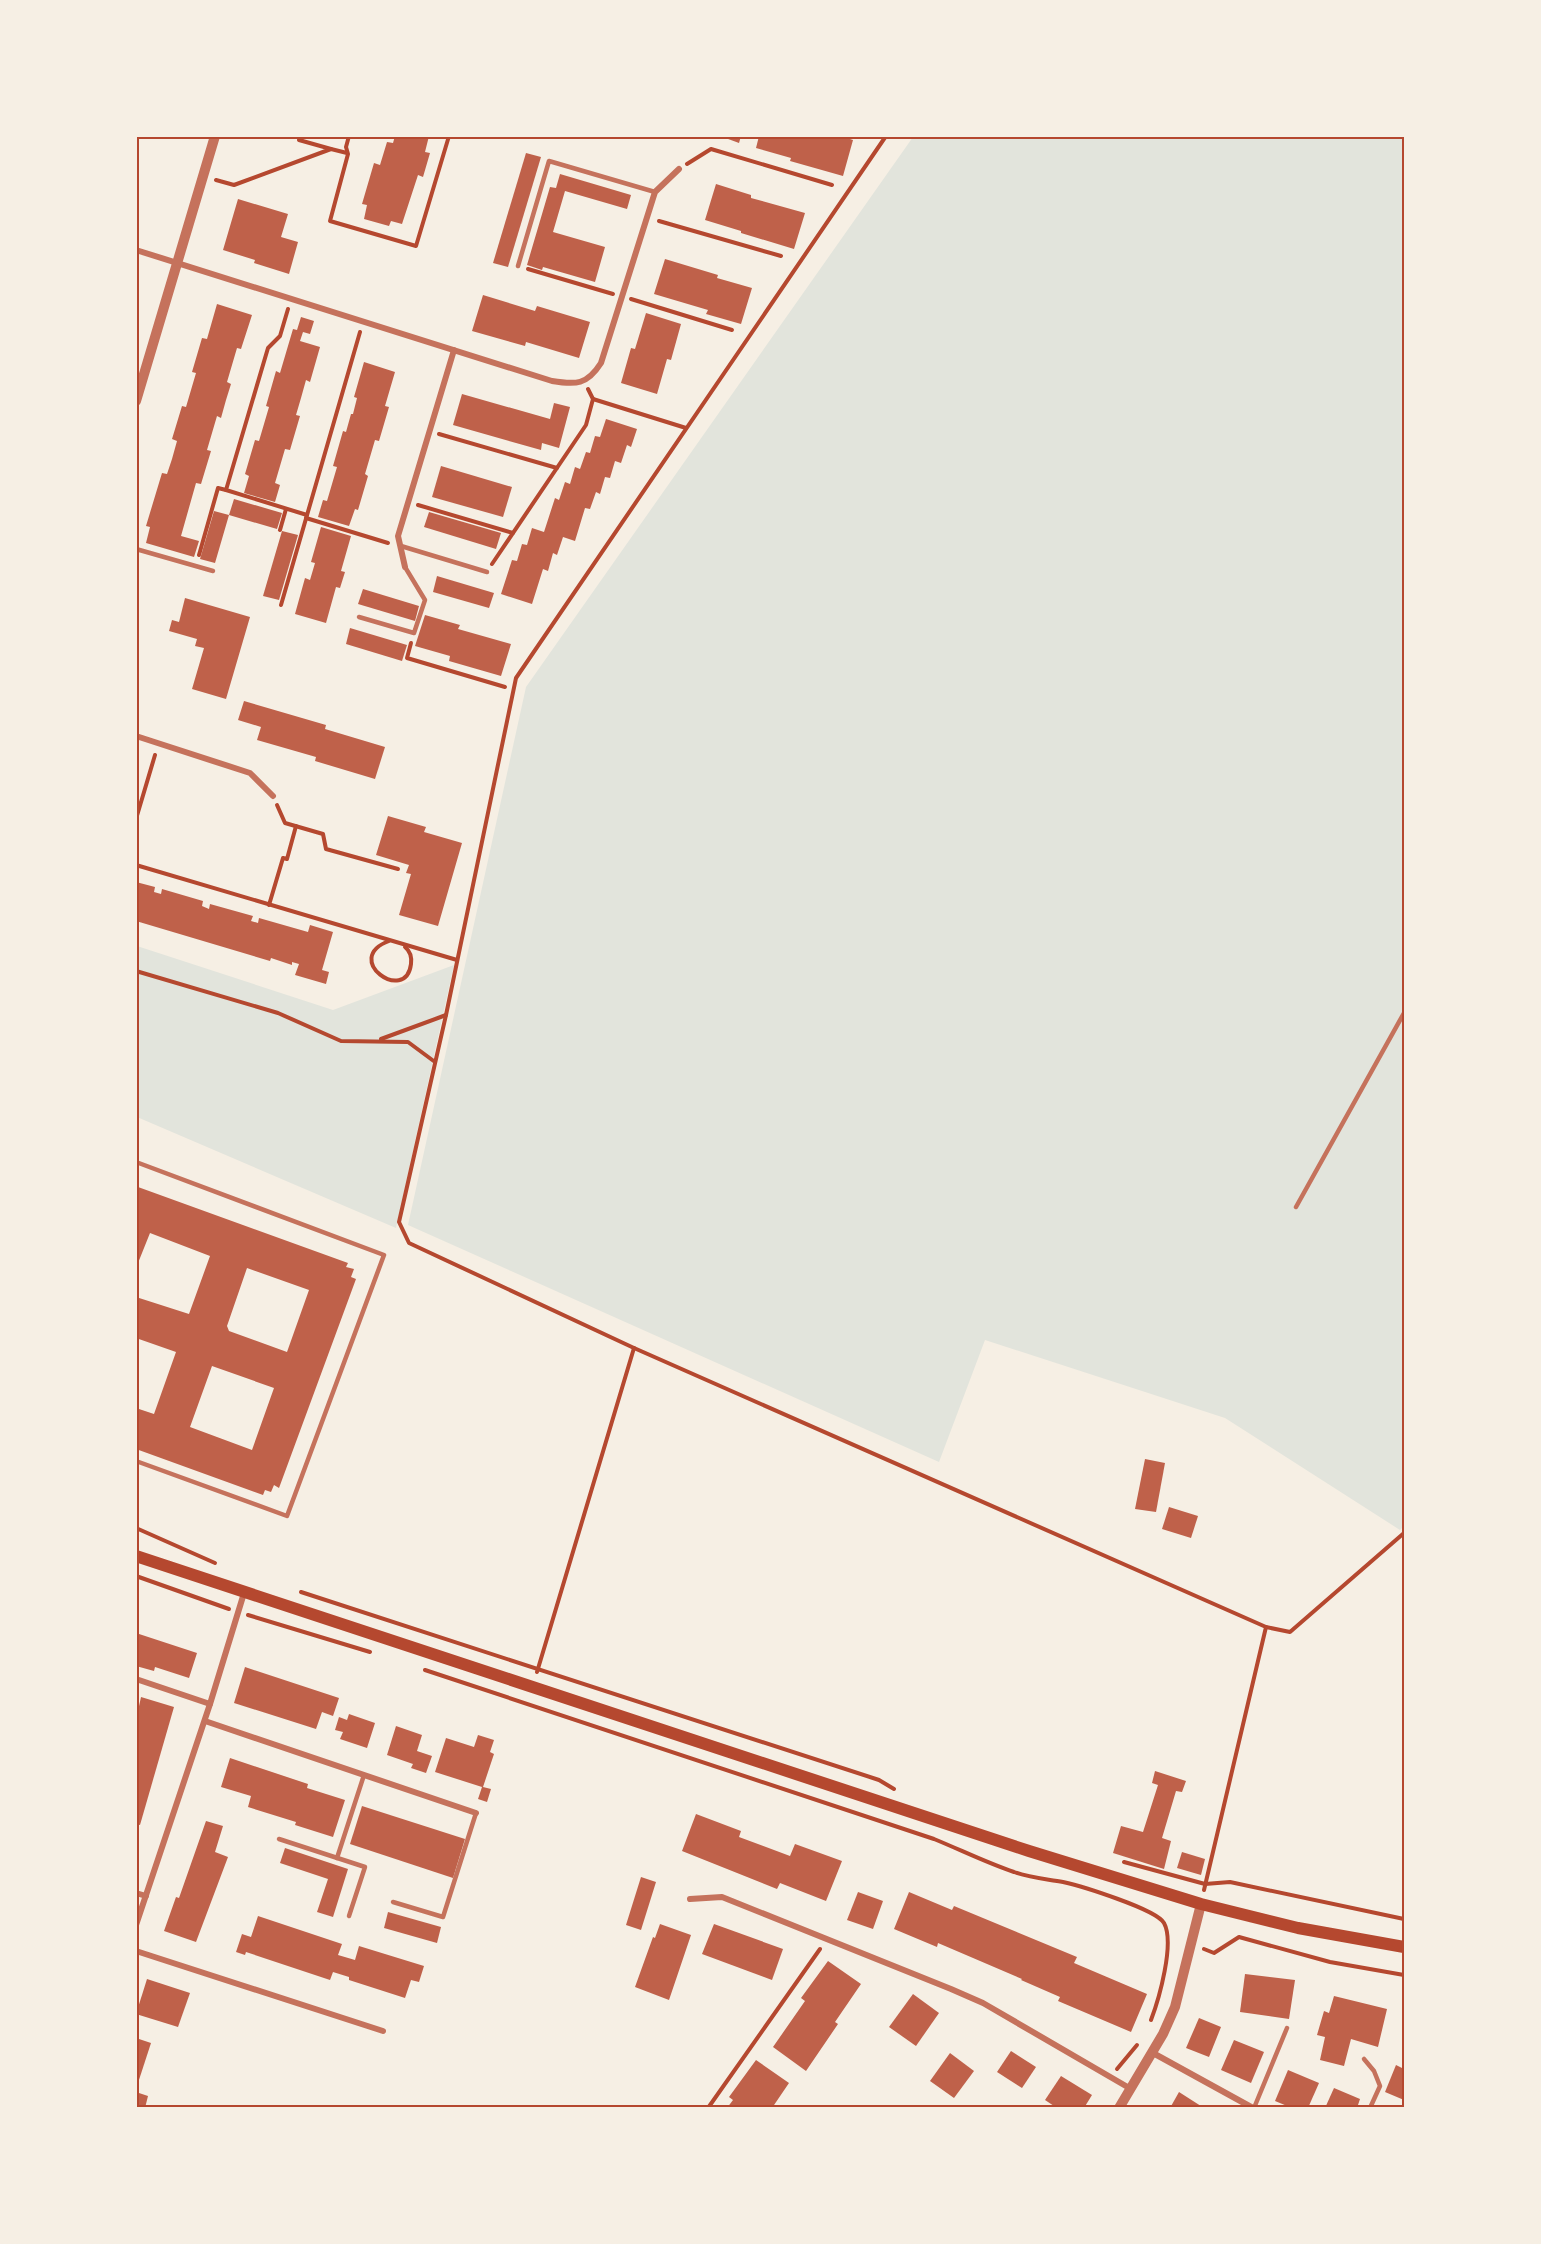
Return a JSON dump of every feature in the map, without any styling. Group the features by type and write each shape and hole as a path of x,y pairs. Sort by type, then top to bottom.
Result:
{"main road":[{"path":"136,1556 1029,1851 1201,1904 1298,1928 1404,1947"}],"street":[{"path":"136,401 215,136"},
{"path":"136,250 552,381 571,384 593,376 601,363 655,192 679,169"},
{"path":"405,567 398,536 453,350"},
{"path":"136,736 250,773 273,796"},
{"path":"136,1925 205,1721 244,1593"},
{"path":"136,1679 210,1704"},
{"path":"205,1721 476,1813"},
{"path":"136,1893 146,1896"},
{"path":"690,1899 722,1897 828,1938 983,2003 1131,2089"},
{"path":"1119,2108 1153,2053 1175,2007 1201,1904"},
{"path":"136,1952 383,2031"},
{"path":"1153,2053 1254,2108"}],"lane":[{"path":"518,266 549,161 655,192"},
{"path":"401,546 487,572"},
{"path":"136,549 213,571"},
{"path":"359,617 414,633 425,600 405,567"},
{"path":"1296,1207 1404,1013"},
{"path":"136,1162 384,1255 287,1516 136,1461"},
{"path":"337,1858 364,1775"},
{"path":"393,1902 443,1917 476,1813"},
{"path":"279,1839 365,1867 349,1917"},
{"path":"1254,2108 1287,2028"},
{"path":"1364,2059 1374,2071 1380,2085 1370,2108"}],"path":[{"path":"300,136 299,140 348,154"},
{"path":"349,136 346,147 348,154 329,223 416,246 449,136"},
{"path":"886,136 516,678 446,1015 399,1222 409,1243 634,1348 1266,1627 1290,1632 1404,1533"},
{"path":"203,177 234,185 330,149"},
{"path":"679,169 711,149 832,185"},
{"path":"647,217 781,256"},
{"path":"518,266 732,330"},
{"path":"226,490 268,348 280,336 291,298"},
{"path":"281,605 363,321"},
{"path":"487,572 586,425 593,399 584,381"},
{"path":"593,399 686,428"},
{"path":"429,431 557,468"},
{"path":"196,566 218,488 401,546"},
{"path":"408,502 513,533"},
{"path":"280,530 286,509"},
{"path":"414,633 407,658 505,687"},
{"path":"136,819 159,743"},
{"path":"273,796 285,823 323,834 326,849 398,869"},
{"path":"269,905 283,858 286,859 296,826"},
{"path":"136,865 457,960"},
{"path":"390,941 380,944 372,957 373,967 378,975 386,979 401,978 411,968 412,958 408,948 400,943"},
{"path":"136,971 278,1012 341,1041 408,1041 435,1062"},
{"path":"377,1040 446,1015"},
{"path":"533,1687 634,1348"},
{"path":"136,1528 221,1566"},
{"path":"136,1576 238,1612 372,1653"},
{"path":"294,1590 879,1780 896,1790"},
{"path":"1201,1904 1266,1627"},
{"path":"418,1668 934,1839 1016,1873 1066,1883 1140,1907 1157,1915 1167,1929 1168,1941 1160,1987 1150,2022"},
{"path":"1120,1861 1205,1884 1230,1882 1404,1919"},
{"path":"708,2108 828,1938"},
{"path":"1191,1944 1214,1953 1239,1938 1330,1962 1404,1975"},
{"path":"1112,2078 1119,2064 1140,2041"}],"shaded area":[{"path":"913,137 1404,137 1404,1526 1400,1530 1225,1418 985,1340 939,1462 408,1225 526,687"},
{"path":"137,946 333,1010 454,965 396,1228 137,1117"}],"building":[{"path":"395,136 429,136 425,152 430,153 423,177 418,175 402,224 391,221 389,226 364,219 367,205 362,204 374,163 380,165 387,142 393,143"},
{"path":"720,136 741,136 739,143"},
{"path":"759,136 841,136 853,140 843,176 790,161 791,158 756,148"},
{"path":"526,153 541,157 508,267 493,263"},
{"path":"560,174 631,195 627,209 565,191 553,232 605,247 595,282 543,267 542,270 527,265 550,187 556,188"},
{"path":"716,184 751,195 751,198 805,213 794,249 705,220"},
{"path":"238,199 288,214 281,237 298,242 289,274 223,250"},
{"path":"665,259 752,288 741,324 706,314 708,310 654,294"},
{"path":"483,295 535,311 537,306 590,322 579,358 526,342 525,346 472,331"},
{"path":"217,304 252,315 241,349 237,348 227,382 231,384 221,418 217,416 207,450 211,451 201,484 196,483 181,536 199,541 194,557 146,543 150,527 146,526 162,473 167,474 172,459 177,441 172,439 182,406 186,407 196,373 192,372 202,338 207,339"},
{"path":"646,313 681,324 671,360 667,359 657,394 621,383 631,348 635,349"},
{"path":"301,317 314,321 310,334 303,332 300,341 320,347 310,382 306,380 296,415 300,416 290,450 285,449 275,483 280,485 275,502 244,493 249,476 245,474 255,440 259,441 276,371 280,373 293,329 297,330"},
{"path":"364,362 395,372 385,406 389,407 379,441 375,440 358,510 355,509 349,526 318,517 323,500 327,501 337,467 333,466 343,431 346,432 351,414 353,414 357,398 354,397"},
{"path":"462,394 550,419 554,403 570,407 559,448 542,443 541,450 453,425"},
{"path":"606,419 637,429 631,447 627,445 621,463 615,461 610,478 605,477 600,494 596,492 590,509 585,508 575,541 563,537 557,555 553,553 548,571 543,569 532,604 501,594 512,560 517,561 522,544 527,545 532,528 544,532 555,498 559,500 565,482 570,484 575,467 580,469 586,452 590,453 595,436 600,437"},
{"path":"441,466 512,487 503,517 432,497"},
{"path":"234,499 282,513 277,529 229,515"},
{"path":"214,511 229,515 215,563 200,559"},
{"path":"429,512 501,533 496,549 424,527"},
{"path":"321,527 351,536 341,571 345,572 340,588 336,587 326,623 295,614 305,578 310,580 315,563 311,562"},
{"path":"282,531 298,535 279,600 263,596"},
{"path":"437,576 494,593 489,608 433,592"},
{"path":"363,589 419,606 415,621 358,604"},
{"path":"185,598 250,617 226,699 192,689 204,648 195,646 197,639 169,631 172,620 179,622"},
{"path":"425,615 460,625 458,629 511,644 501,676 449,661 450,656 415,646"},
{"path":"350,628 407,645 402,661 346,644"},
{"path":"244,701 326,725 325,729 385,747 375,779 315,761 316,757 257,740 261,727 238,720"},
{"path":"388,816 426,827 424,832 462,843 438,926 399,915 411,874 406,873 409,865 376,855"},
{"path":"136,882 155,887 154,892 161,894 162,889 203,901 202,906 209,909 210,904 253,916 251,921 258,923 259,918 308,932 310,925 333,932 322,970 329,972 326,984 295,975 299,964 292,962 292,965 271,958 270,961 136,921"},
{"path":"138,1187 348,1263 346,1267 354,1269 351,1277 356,1279 279,1488 274,1485 271,1492 265,1490 263,1495 136,1449 136,1408 154,1414 176,1352 136,1338 136,1297 189,1314 210,1256 150,1233 136,1268 136,1191","holes":["247,1268 309,1290 287,1352 229,1331 227,1326","212,1366 274,1388 252,1450 190,1427"]},
{"path":"1145,1459 1165,1463 1156,1512 1135,1509"},
{"path":"1169,1507 1198,1516 1191,1538 1162,1529"},
{"path":"136,1633 197,1653 189,1678 155,1667 154,1671 136,1666"},
{"path":"245,1667 339,1698 333,1716 322,1712 316,1729 234,1703"},
{"path":"141,1697 174,1707 140,1825 136,1824 136,1720"},
{"path":"349,1714 375,1723 367,1748 340,1739 343,1732 335,1730 339,1717 347,1720"},
{"path":"396,1726 422,1735 417,1751 432,1756 426,1773 411,1768 413,1764 387,1755"},
{"path":"478,1735 494,1740 490,1752 494,1754 483,1787 491,1789 487,1802 478,1799 482,1787 435,1772 446,1738 474,1747"},
{"path":"230,1758 308,1784 307,1788 345,1800 333,1837 295,1825 296,1822 248,1807 251,1796 221,1787"},
{"path":"1155,1771 1186,1781 1182,1792 1176,1791 1162,1838 1171,1841 1164,1869 1113,1853 1121,1826 1143,1832 1158,1785 1152,1783"},
{"path":"362,1806 465,1839 453,1878 350,1844"},
{"path":"696,1814 741,1831 739,1837 790,1856 795,1844 842,1861 826,1901 780,1883 777,1889 682,1851"},
{"path":"206,1821 223,1826 215,1852 228,1857 196,1942 164,1931 176,1897 179,1898"},
{"path":"285,1848 348,1869 333,1917 317,1912 328,1879 280,1863"},
{"path":"1182,1852 1205,1859 1201,1875 1177,1868"},
{"path":"641,1877 656,1882 641,1930 626,1925"},
{"path":"858,1892 883,1901 873,1929 847,1920"},
{"path":"909,1892 952,1910 954,1906 1077,1957 1074,1963 1147,1994 1131,2032 1058,2001 1060,1997 1022,1979 938,1943 937,1947 894,1929"},
{"path":"388,1912 441,1927 437,1943 384,1928"},
{"path":"258,1916 342,1944 338,1955 355,1960 359,1946 424,1966 419,1982 411,1980 405,1998 349,1980 349,1977 333,1972 330,1980 246,1952 245,1955 236,1952 242,1934 251,1937"},
{"path":"660,1924 691,1935 669,2000 635,1987"},
{"path":"714,1924 783,1949 772,1980 702,1954"},
{"path":"828,1961 861,1984 835,2022 838,2024 806,2071 773,2047 805,2001 801,1998"},
{"path":"1245,1974 1295,1980 1289,2019 1240,2012"},
{"path":"147,1979 190,1993 178,2027 136,2014"},
{"path":"913,1994 939,2013 916,2046 889,2027"},
{"path":"1334,1996 1387,2009 1378,2047 1351,2039 1344,2066 1320,2060 1325,2037 1317,2035 1324,2011 1329,2013"},
{"path":"1199,2018 1221,2027 1209,2057 1186,2048"},
{"path":"136,2038 151,2043 137,2086 136,2086"},
{"path":"1234,2040 1264,2052 1251,2083 1221,2070"},
{"path":"1011,2051 1036,2067 1022,2088 997,2072"},
{"path":"950,2053 974,2071 954,2098 930,2081"},
{"path":"756,2060 789,2083 772,2108 727,2108 733,2100 729,2097"},
{"path":"1396,2065 1404,2069 1404,2100 1385,2092"},
{"path":"1288,2070 1319,2083 1308,2108 1292,2108 1275,2101"},
{"path":"1061,2076 1092,2095 1084,2108 1057,2108 1045,2100"},
{"path":"1334,2088 1360,2099 1357,2108 1325,2108"},
{"path":"136,2092 148,2096 145,2108 136,2108"},
{"path":"1179,2092 1204,2108 1170,2108"}]}
